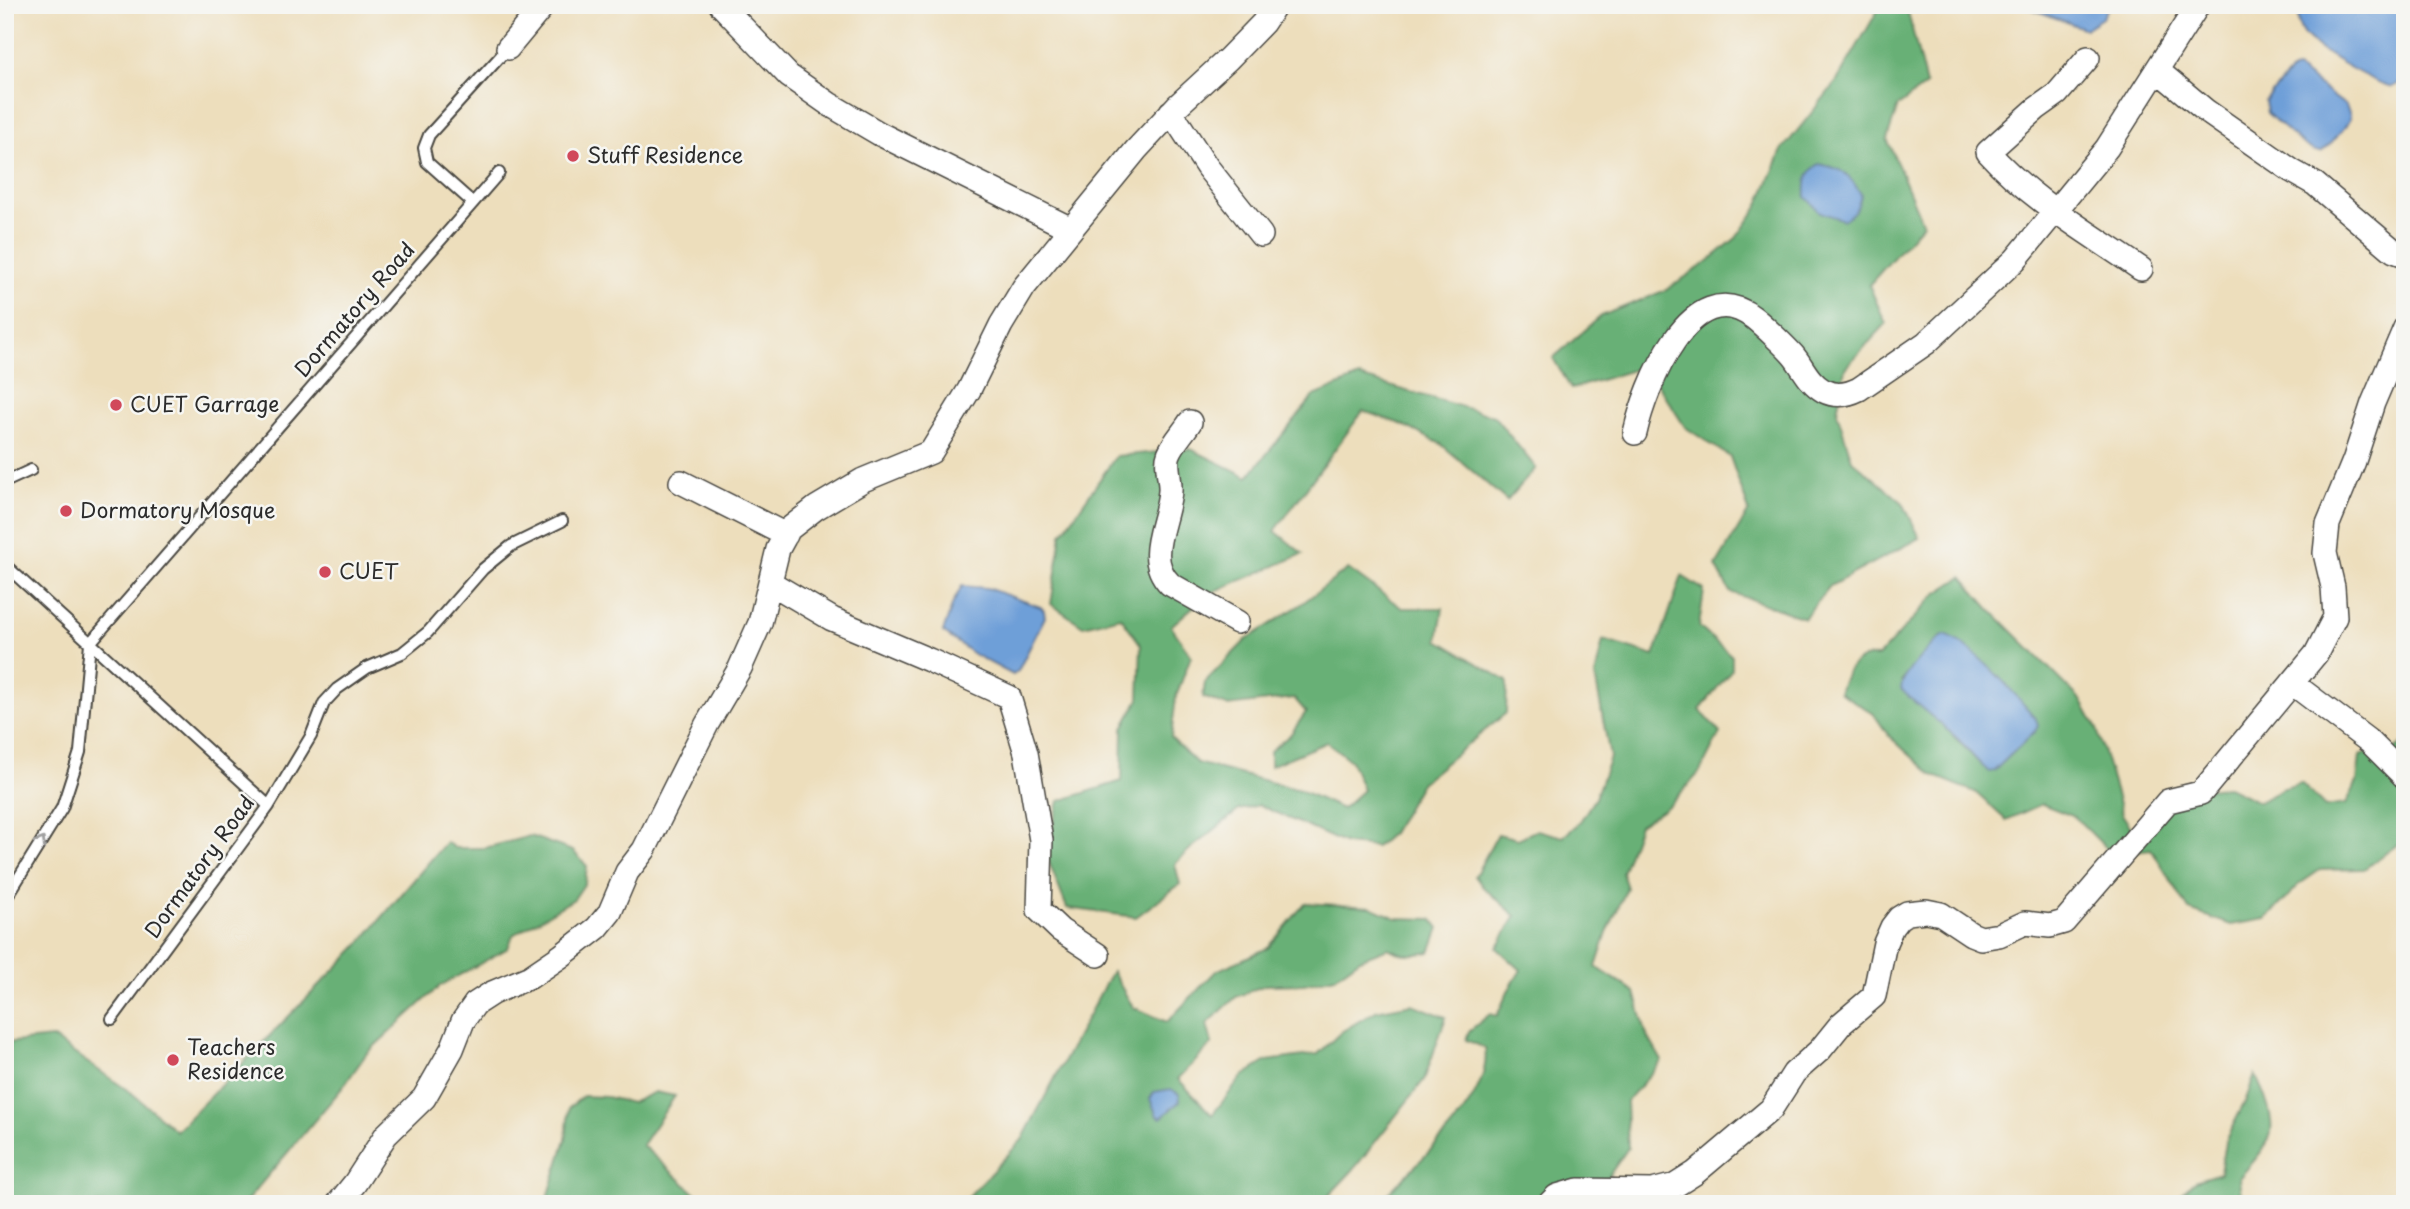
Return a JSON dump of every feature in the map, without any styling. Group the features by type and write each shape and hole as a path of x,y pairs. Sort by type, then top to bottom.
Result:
{"street":[{"path":"508,48 542,7 540,5"},
{"path":"721,5 789,76 829,104 880,134 1071,229"},
{"path":"338,1204 386,1135 424,1098 452,1049 463,1021 475,1004 492,993 530,977 561,956 597,928 610,912 627,873 643,850 707,723 740,668 760,623 778,549 789,529 816,508 863,480 931,452 963,401 1001,325 1024,287 1136,150 1171,112 1254,32 1275,5"},
{"path":"1635,433 1647,395 1672,344 1695,316 1706,310 1732,307 1756,319 1792,354 1809,380 1833,394 1851,393 1926,343 2015,260 2055,213 2107,148 2198,5"},
{"path":"2088,58 2057,94 1988,152 2008,174 2055,213 2077,224 2141,269"},
{"path":"2157,70 2206,111 2315,184 2393,251 2405,254"},
{"path":"1171,112 1207,167 1261,236"},
{"path":"1549,1204 1557,1196 1578,1190 1652,1191 1666,1196 1676,1185 1695,1173 1763,1117 1777,1101 1794,1073 1820,1050 1841,1024 1874,996 1885,943 1899,918 1907,912 1926,911 1941,914 1981,938 1999,935 2025,923 2050,926 2064,922 2168,801 2201,793 2316,654 2335,617 2333,587 2325,553 2328,524 2354,461 2373,403 2405,328"},
{"path":"1190,422 1168,455 1170,492 1157,549 1157,563 1161,575 1170,584 1237,622"},
{"path":"681,482 786,535"},
{"path":"771,583 832,619 1009,697 1026,753 1041,840 1039,910 1060,930 1098,955"},
{"path":"2292,683 2370,742 2405,777"}],"lane":[{"path":"473,203 427,162 424,148 429,135 508,48"},
{"name":"Dormatory Road","path":"90,643 499,173"},
{"path":"5,482 31,470"},
{"name":"Dormatory Road","path":"112,1019 269,806 311,736 324,704 337,689 367,668 402,653 428,632 483,569 510,546 562,521"},
{"path":"5,565 269,806"},
{"path":"5,900 62,808 80,752 90,643"}],"green space":[{"path":"1881,5 1907,8 1926,85 1898,106 1887,139 1923,224 1869,285 1886,324 1845,368 1837,412 1852,460 1903,503 1920,538 1830,586 1804,618 1730,592 1716,566 1749,511 1730,457 1685,427 1646,366 1571,389 1553,358 1601,316 1666,290 1706,263 1736,238 1758,207 1782,150 1837,81"},
{"path":"1359,377 1494,416 1536,468 1507,501 1441,444 1401,424 1363,411 1275,531 1303,554 1208,594 1171,626 1191,656 1176,697 1171,738 1197,763 1300,790 1342,809 1363,790 1351,761 1327,742 1270,766 1270,751 1290,735 1306,712 1294,698 1227,706 1203,697 1205,682 1246,640 1300,605 1348,569 1402,608 1443,608 1438,640 1507,681 1506,713 1421,783 1392,833 1376,847 1346,844 1259,805 1239,810 1189,850 1175,864 1180,884 1136,917 1067,908 1046,855 1059,801 1122,781 1123,728 1139,699 1141,645 1121,617 1083,626 1051,604 1062,534 1116,456 1191,449 1248,477 1314,396"},
{"path":"1682,576 1704,590 1699,627 1732,656 1732,669 1700,710 1720,733 1700,772 1670,805 1639,825 1622,873 1627,888 1607,933 1596,967 1635,992 1646,1033 1662,1061 1626,1102 1628,1148 1606,1180 1598,1204 1379,1204 1447,1132 1477,1090 1484,1069 1485,1048 1466,1040 1469,1031 1490,1014 1497,1016 1521,970 1497,948 1516,916 1483,887 1475,876 1498,834 1518,839 1537,830 1563,837 1579,823 1595,798 1610,757 1595,676 1603,640 1654,656"},
{"path":"1962,577 1989,608 2081,700 2097,729 2122,814 2134,832 2187,790 2228,787 2259,802 2282,789 2301,783 2325,807 2346,804 2357,782 2360,756 2379,746 2391,752 2405,742 2405,839 2364,869 2320,870 2301,883 2266,919 2231,925 2189,910 2151,849 2112,854 2075,817 2042,804 2006,820 1975,792 1932,775 1889,736 1873,713 1839,692 1852,666 1863,658 1878,657 1936,594","holes":["1945,635 1987,667 2036,719 2035,731 1994,771 1981,765 1901,681 1938,639"]},
{"path":"530,836 573,851 587,866 585,883 574,899 513,935 508,948 440,986 367,1053 343,1087 244,1204 5,1204 5,1043 52,1038 133,1094 176,1131 356,948 446,842 455,848 485,848"},
{"path":"1305,903 1371,907 1396,918 1432,919 1439,928 1430,952 1409,954 1388,948 1360,959 1335,977 1304,984 1265,985 1236,997 1207,1024 1212,1044 1178,1079 1212,1115 1243,1076 1267,1061 1318,1054 1341,1032 1376,1011 1412,1004 1446,1017 1424,1080 1353,1170 1321,1204 966,1204 966,1199 1022,1140 1112,971 1133,1007 1167,1022 1216,971 1268,948"},
{"path":"2255,1075 2268,1107 2271,1132 2263,1150 2239,1178 2242,1204 2172,1204 2195,1181 2220,1173 2225,1141"},
{"path":"655,1092 675,1096 642,1145 707,1204 546,1204 566,1139 569,1108 583,1096 607,1097 631,1103"}],"water":[{"path":"2021,5 2110,5 2102,18 2085,29"},
{"path":"2300,5 2405,5 2405,80 2392,87 2383,84 2318,47 2300,29"},
{"path":"2297,69 2346,106 2350,113 2343,130 2321,152 2301,142 2267,113 2265,101 2292,70"},
{"path":"1819,164 1844,173 1861,194 1856,209 1843,220 1820,212 1806,197 1807,178"},
{"path":"962,586 987,588 1041,607 1044,611 1045,617 1018,671 1013,675 975,655 943,632"},
{"path":"1945,635 1981,659 2036,719 2038,726 2035,731 1994,771 1989,772 1959,740 1901,689 1911,667"},
{"path":"1171,1089 1179,1094 1180,1101 1161,1118 1157,1116 1150,1099 1154,1092"}],"place":[{"name":"Stuff Residence","path":"573,156"},
{"name":"CUET Garrage","path":"116,405"},
{"name":"Dormatory Mosque","path":"66,511"},
{"name":"CUET","path":"325,572"},
{"name":"Teachers Residence","path":"173,1060"}]}
